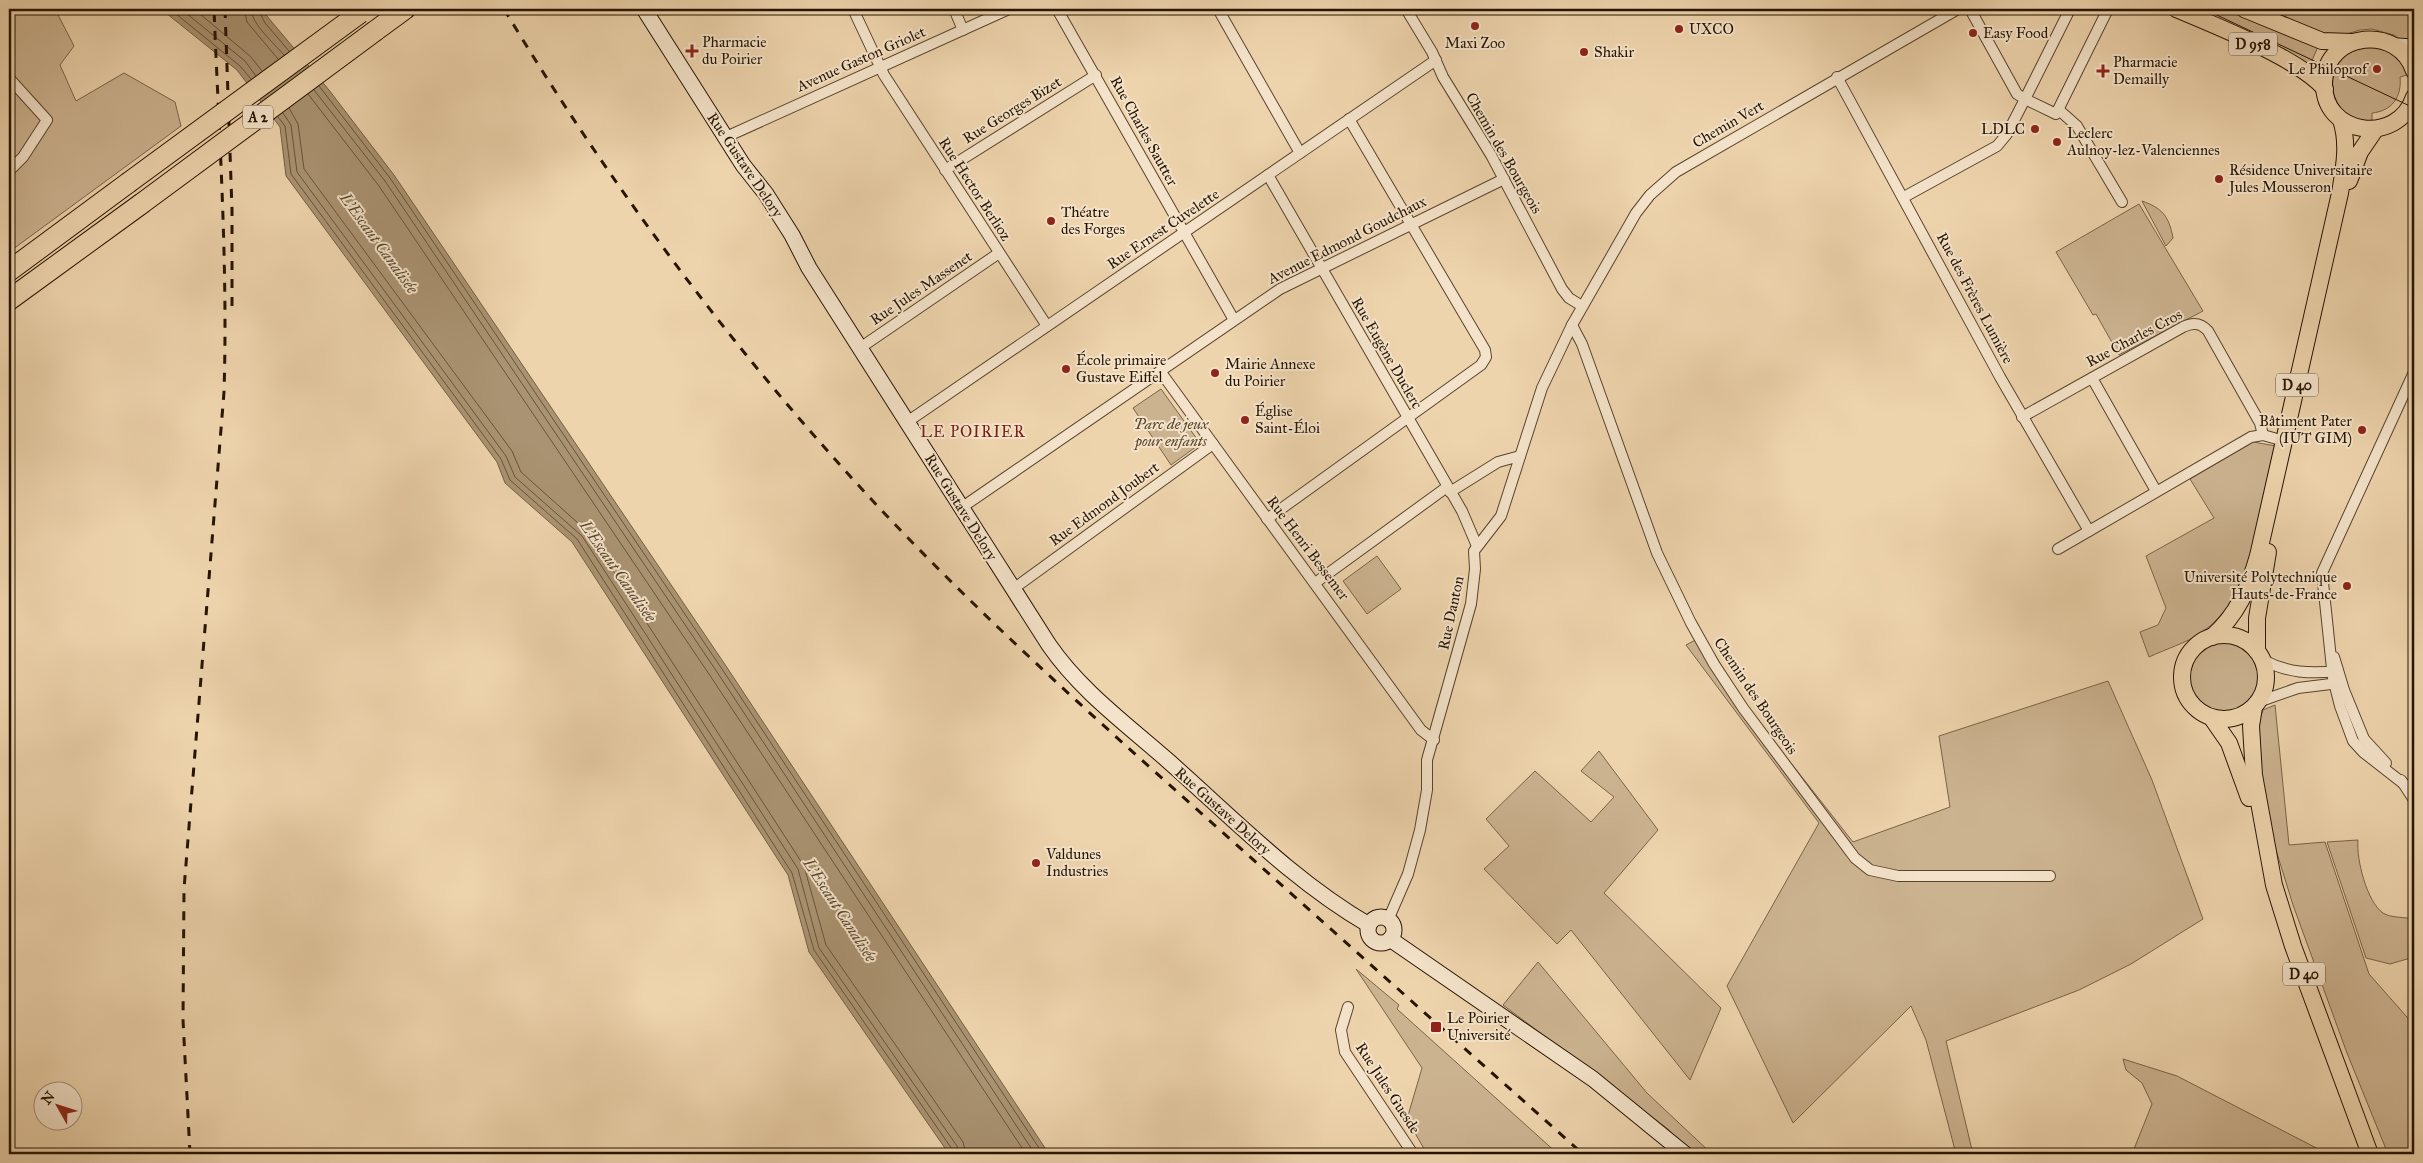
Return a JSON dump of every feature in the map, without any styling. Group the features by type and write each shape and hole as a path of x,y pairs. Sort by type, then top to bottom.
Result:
{"highway":[{"name":"A 2","path":"9,271 365,9"},
{"name":"A 2","path":"9,300 405,9"}],"main road":[{"name":"D 958","path":"2176,9 2279,57 2309,75 2324,89"},
{"name":"D 958","path":"2244,9 2319,40 2352,42"},
{"path":"2414,71 2407,56 2397,46 2375,38 2352,42 2340,50 2329,64 2324,80 2324,89 2330,106 2341,120 2357,128 2374,130 2389,126 2408,117 2414,97"},
{"name":"D 40","path":"2212,637 2236,611 2251,577 2284,441 2340,188 2346,153 2345,136 2341,120"},
{"name":"D 40","path":"2260,655 2258,618 2271,533 2347,188 2360,152 2374,130"},
{"path":"2224,635 2237,637 2248,642 2260,655 2266,672 2266,684 2256,704 2244,714 2232,718 2211,717 2199,711 2190,702 2184,690 2182,677 2184,664 2191,652 2200,643 2212,637 2224,635"},
{"name":"D 40","path":"2256,704 2251,726 2254,775 2268,859"},
{"name":"D 40","path":"2211,717 2226,736 2235,756 2294,946 2370,1154"},
{"name":"D 40","path":"2347,1088 2379,1154"}],"street":[{"name":"Rue Gustave Delory","path":"644,9 747,171 766,194 792,235 809,268 1054,653 1082,684 1286,866 1369,925"},
{"name":"Rue Hector Berlioz","path":"853,9 880,67 1046,326"},
{"path":"954,9 963,30"},
{"name":"Avenue Gaston Griolet","path":"726,137 1009,9"},
{"name":"Rue Charles Sautter","path":"1057,9 1234,320"},
{"path":"1218,9 1300,153"},
{"name":"Chemin des Bourgeois","path":"1406,9 1436,60 1443,77 1504,179 1562,289 1569,298 1582,306"},
{"name":"Chemin Vert","path":"1572,325 1631,220 1664,181 1681,168 1958,9"},
{"path":"1970,9 2017,94 2056,114 2105,11"},
{"path":"1904,198 1997,146 2007,134 2070,9"},
{"path":"2397,46 2414,47"},
{"name":"Rue Ernest Cuvelette","path":"907,422 1436,60"},
{"name":"Rue Georges Bizet","path":"945,170 1096,75"},
{"name":"Rue des Frères Lumière","path":"1837,77 2022,417 2089,531"},
{"path":"9,78 47,120 23,157 9,171"},
{"path":"2059,110 2077,126 2122,202"},
{"path":"1267,519 1481,365 1485,360 1485,350 1349,119"},
{"name":"Rue Eugène Duclerc","path":"1268,175 1449,489 1478,546"},
{"name":"Avenue Edmond Goudchaux","path":"961,508 1280,289 1504,179"},
{"name":"Rue Jules Massenet","path":"860,348 998,253"},
{"name":"Rue Charles Cros","path":"2022,417 2183,326 2199,324 2208,331 2260,423 2263,436"},
{"path":"1478,546 1502,516 1546,379 1572,325"},
{"name":"Chemin des Bourgeois","path":"1572,325 1582,344 1657,553 1691,623 1714,664 1743,708 1855,858 1870,870 1898,876 2050,876"},
{"name":"Rue Henri Bessemer","path":"1160,370 1421,730 1434,740"},
{"path":"2414,372 2323,569 2331,646 2342,712 2356,745 2404,784 2414,800"},
{"path":"2092,378 2156,491"},
{"path":"2058,549 2250,437 2263,436 2284,441"},
{"name":"Rue Edmond Joubert","path":"1013,589 1212,444"},
{"path":"1315,583 1449,489 1498,462 1520,456"},
{"name":"Rue Danton","path":"1388,920 1408,874 1417,842 1427,790 1428,760 1469,615 1475,569 1474,554 1478,546"},
{"path":"2260,655 2279,667 2304,674 2335,671"},
{"path":"2256,704 2288,690 2338,683"},
{"path":"1376,918 1388,920 1394,930 1390,939 1382,943 1372,940 1369,933 1369,925 1376,918"},
{"path":"1390,939 1593,1079 1685,1154"},
{"name":"Rue Jules Guesde","path":"1348,1007 1341,1030 1345,1052 1413,1154"}],"green space":[{"path":"9,9 55,9 74,46 60,65 76,101 124,73 175,102 181,126 9,252"},
{"path":"2183,9 2237,9 2319,44 2308,70"},
{"path":"2253,9 2381,9 2414,11 2414,42 2402,41 2394,35 2372,29 2360,30 2333,38"},
{"path":"2362,46 2390,52 2400,61 2407,75 2400,77 2399,91 2394,102 2379,112 2372,113 2372,122 2360,121 2350,116 2336,100 2333,90 2336,68 2342,58"},
{"path":"2142,201 2160,210 2167,218 2173,238 2166,246"},
{"path":"2139,204 2203,311 2119,355 2096,314 2093,315 2056,252"},
{"name":"Parc de jeux pour enfants","path":"1161,389 1197,439 1197,446 1171,465 1133,408"},
{"path":"2253,442 2276,446 2262,522 2246,573 2220,617 2195,637 2149,657 2140,632 2158,625 2166,608 2146,556 2214,518 2190,479"},
{"path":"1377,556 1401,589 1367,614 1343,581"},
{"path":"1703,636 1750,711 1853,842 1950,807 1939,736 2108,681 2152,780 2203,919 2131,964 2079,990 1946,1041 1973,1154 1956,1154 1926,1040 1911,1006 1793,1123 1727,986 1819,823 1686,645"},
{"path":"2224,643 2237,646 2248,653 2255,664 2258,677 2255,690 2248,701 2237,708 2224,711 2211,708 2200,701 2193,690 2190,677 2193,664 2200,653 2211,646"},
{"path":"2275,705 2289,845 2325,842 2369,974 2414,1025 2414,1154 2388,1154 2347,1053 2293,905 2272,837 2261,785 2257,728 2263,710"},
{"path":"1599,751 1658,830 1604,893 1721,1008 1690,1080 1571,930 1557,944 1484,869 1509,846 1486,819 1535,771 1591,822 1614,797 1581,771"},
{"path":"2358,840 2361,869 2372,900 2383,913 2390,916 2414,919 2414,957 2390,964 2366,958 2327,842"},
{"path":"1538,962 1647,1093 1712,1154 1662,1154 1675,1137 1668,1129 1503,1005"},
{"path":"1356,969 1399,1005 1397,1009 1558,1154 1427,1154 1407,1119 1422,1068"},
{"path":"2123,1059 2177,1076 2328,1154 2132,1154 2152,1104 2142,1083 2126,1070"}],"water":[{"name":"L'Escaut Canalisée","path":"161,9 261,9 329,90 394,175 726,666 1049,1154 949,1154 809,952 788,875 572,542 505,483 497,462 286,176 280,127 237,70"}],"tram line":[{"path":"2204,9 2414,108"}],"railway":[{"path":"190,1154 183,1020 184,889 224,392 224,248 214,9"},
{"path":"225,9 232,210 232,314"},
{"path":"504,9 589,143 681,272 780,396 886,515 967,597 1093,716 1583,1154"}],"place":[{"name":"Maxi Zoo","path":"1475,26"},
{"name":"UXCO","path":"1679,29"},
{"name":"Easy Food","path":"1973,33"},
{"name":"Pharmacie du Poirier","path":"692,51"},
{"name":"Shakir","path":"1584,52"},
{"name":"Le Philoprof","path":"2377,69"},
{"name":"Pharmacie Demailly","path":"2103,71"},
{"name":"LDLC","path":"2035,129"},
{"name":"Leclerc Aulnoy-lez-Valenciennes","path":"2057,142"},
{"name":"Résidence Universitaire Jules Mousseron","path":"2219,179"},
{"name":"Théatre des Forges","path":"1051,221"},
{"name":"École primaire Gustave Eiffel","path":"1066,369"},
{"name":"Mairie Annexe du Poirier","path":"1215,373"},
{"name":"Église Saint-Éloi","path":"1245,420"},
{"name":"Bâtiment Pater (IUT GIM)","path":"2362,430"},
{"name":"Université Polytechnique Hauts-de-France","path":"2347,586"},
{"name":"Valdunes Industries","path":"1036,863"},
{"name":"Le Poirier Université","path":"1436,1027"}],"district":[{"name":"LE POIRIER","path":"973,431"}]}
